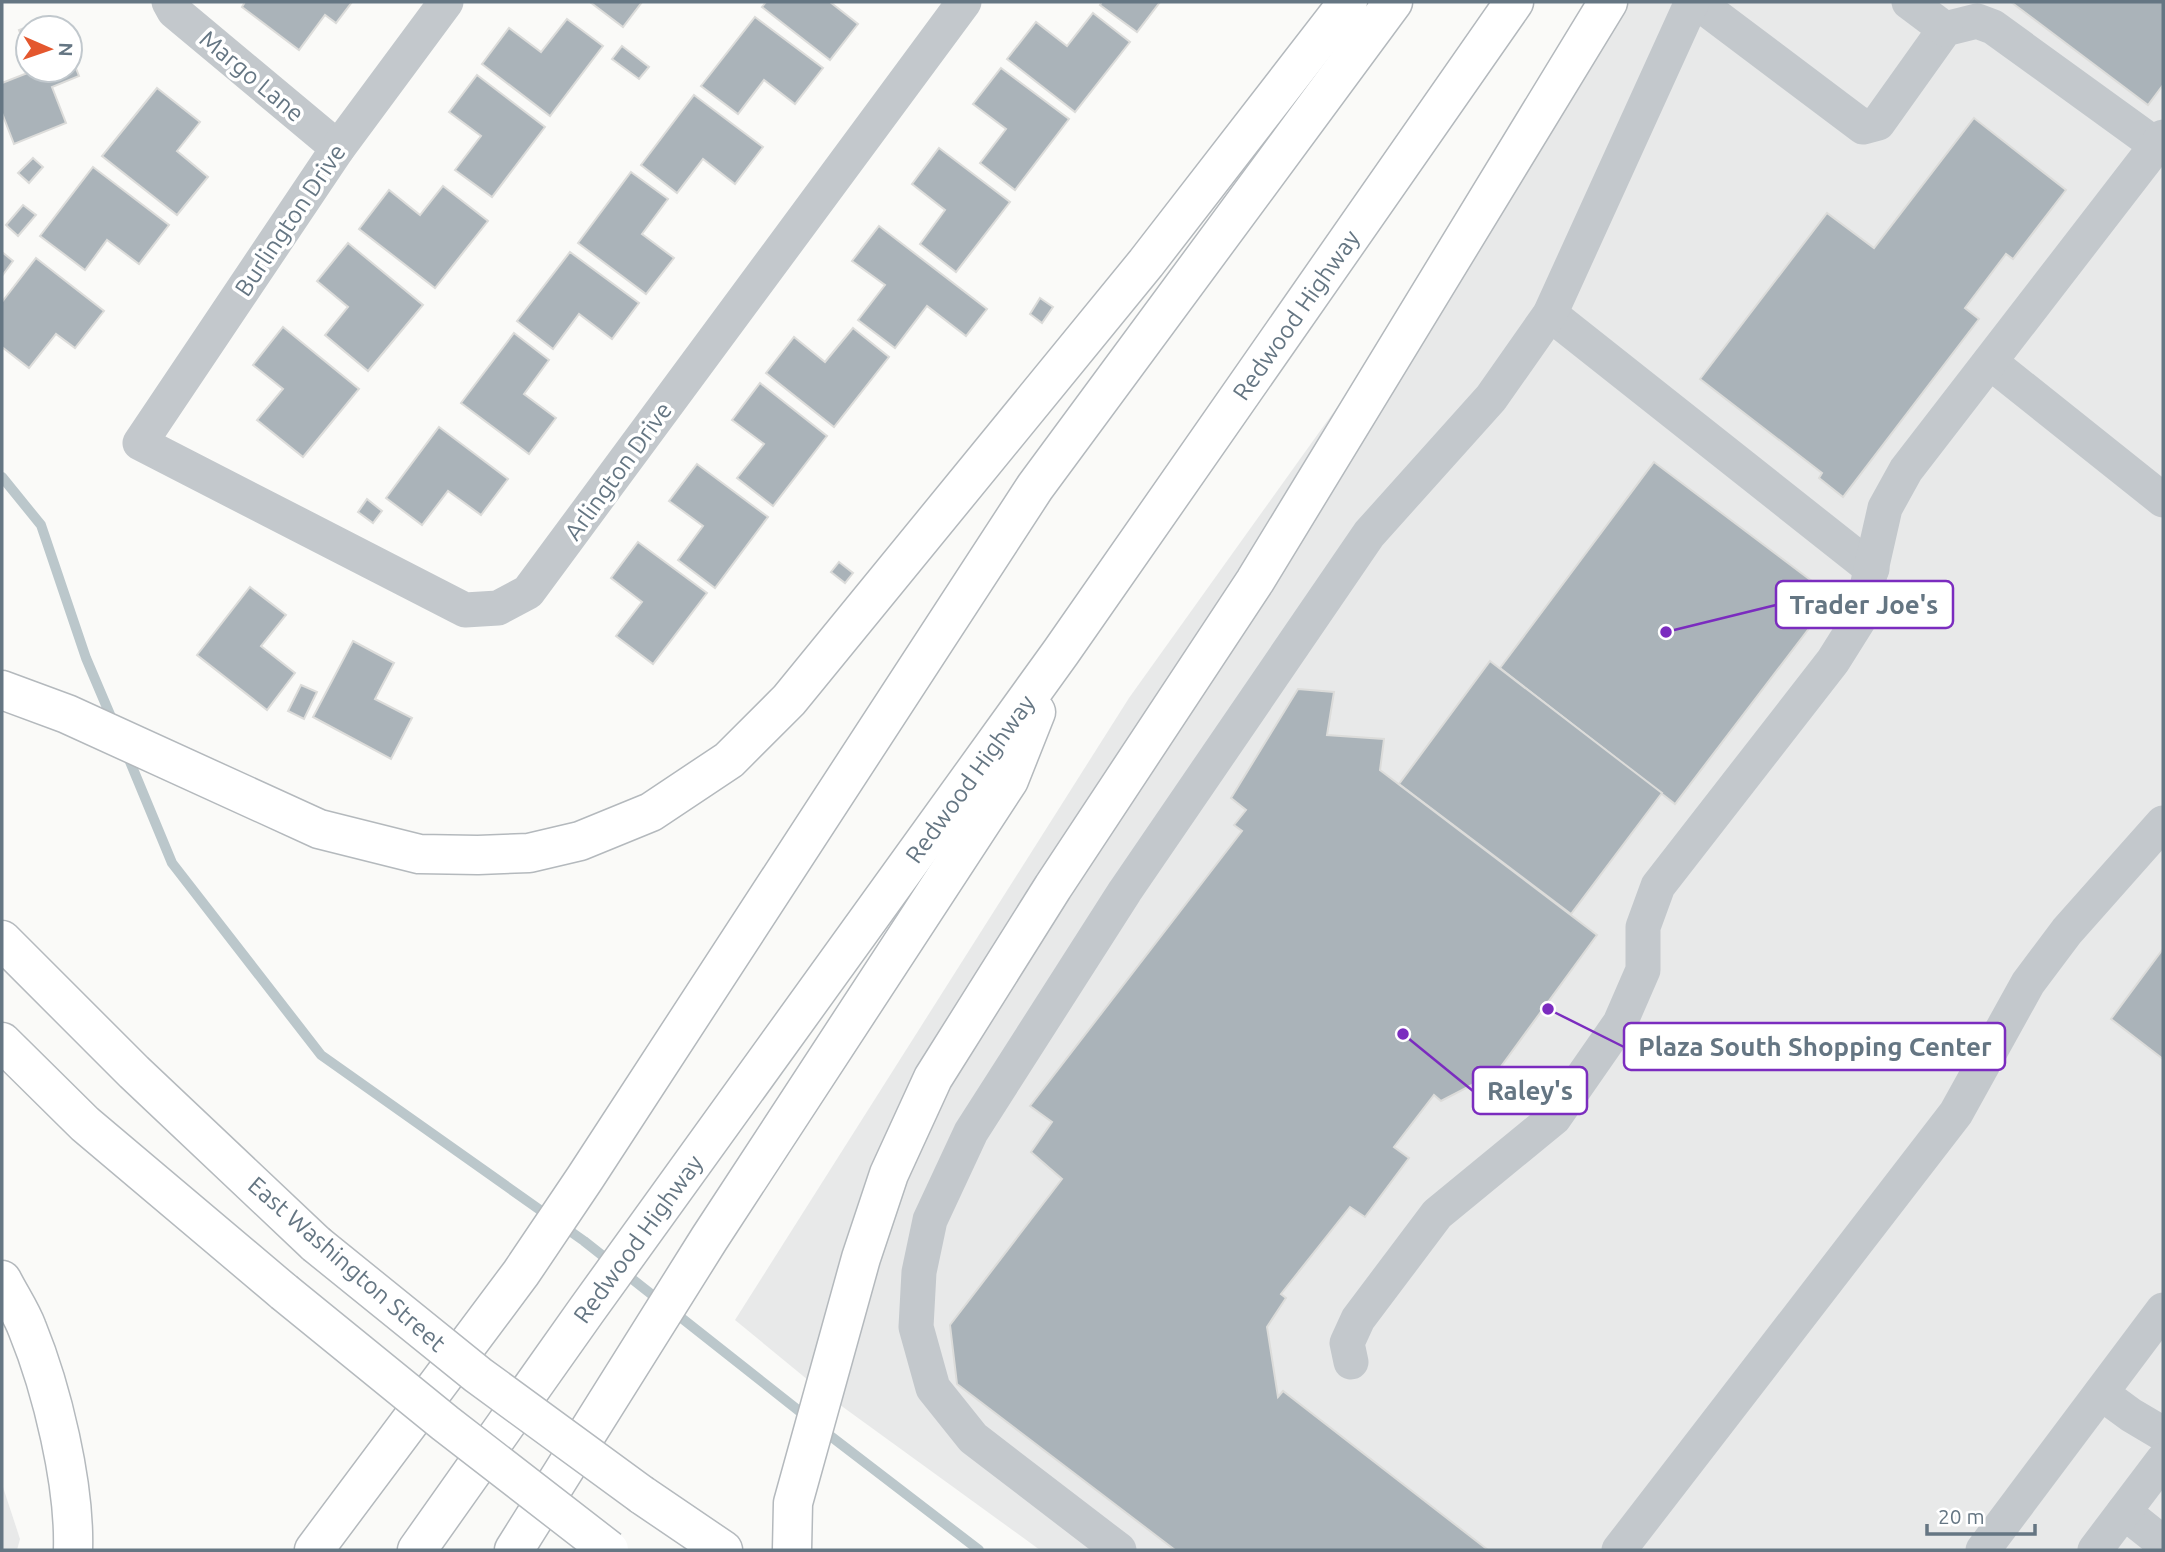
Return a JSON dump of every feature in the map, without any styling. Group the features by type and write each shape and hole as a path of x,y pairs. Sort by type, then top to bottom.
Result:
{"main road":[{"path":"2,690 67,714 319,830 419,854 529,853 580,841 651,813 729,760 789,700 1146,263 1348,2"},
{"path":"314,1550 521,1273 1035,487 1394,2"},
{"name":"Redwood Highway","path":"417,1550 586,1311 1061,653 1514,2"},
{"path":"792,1550 793,1503 852,1289 889,1174 933,1079 1053,887 1255,581 1608,2"},
{"path":"514,1550 709,1239 1009,780 1061,653"},
{"name":"East Washington Street","path":"2,940 134,1072 316,1244 478,1376 723,1550"},
{"path":"2,1042 85,1124 284,1292 445,1423 609,1550"},
{"path":"2,1280 27,1327 52,1406 69,1486 74,1522 73,1550"}],"street":[{"name":"Margo Lane","path":"169,2 174,11 338,148"},
{"name":"Burlington Drive","path":"140,443 338,148 446,2"},
{"name":"Arlington Drive","path":"140,443 464,610 498,608 528,592 964,2"},
{"path":"1119,1550 973,1438 933,1388 916,1327 919,1272 930,1220 971,1132 1110,914 1369,534 1491,398 1550,314 1694,2 1863,127 1878,123 1945,29 1976,21 1993,27 2111,114 2160,141 1906,470 1885,508 1860,618 1833,661 1658,886 1643,927 1643,970 1620,1023 1554,1118 1437,1214 1358,1319 1347,1343 1351,1362"},
{"path":"1909,2 1945,29"},
{"path":"1550,314 1872,569"},
{"path":"1990,362 2163,500"},
{"path":"1619,1550 1956,1113 2028,983 2103,888 2163,823"},
{"path":"1983,1550 2163,1310"},
{"path":"2101,1393 2163,1434"},
{"path":"2095,1550 2163,1460"},
{"path":"2124,1512 2163,1542"}],"shaded area":[{"path":"1627,2 2163,2 2163,1550 1040,1550 825,1394 735,1320 1129,698"},
{"path":"2,1484 20,1539 17,1550 2,1550"}],"building":[{"path":"245,2 352,2 336,23 325,15 299,50 242,7"},
{"path":"590,2 642,2 623,27"},
{"path":"766,2 830,2 858,24 830,60 762,7"},
{"path":"1102,2 1160,2 1137,32 1100,5"},
{"path":"2011,2 2163,2 2163,85 2148,105"},
{"path":"1093,13 1130,42 1075,112 1007,59 1036,22 1067,46"},
{"path":"755,17 823,68 795,104 764,80 738,114 701,86"},
{"path":"567,19 603,46 550,116 482,64 509,28 541,52"},
{"path":"622,46 649,67 639,79 612,59"},
{"path":"1001,68 1069,119 1015,190 980,163 1006,129 973,104"},
{"path":"477,75 545,127 492,197 455,170 481,136 449,112"},
{"path":"14,78 14,84 59,84 52,87 66,123 14,144 2,113 2,83"},
{"path":"157,88 200,122 177,151 208,177 177,215 102,156"},
{"path":"694,95 763,147 735,184 703,159 677,193 641,165"},
{"path":"1974,118 2066,190 2013,259 2006,254 1965,308 1979,319 1843,497 1819,478 1822,473 1700,379 1827,213 1874,248"},
{"path":"939,148 1010,202 956,272 920,244 945,210 912,184"},
{"path":"33,158 43,167 29,183 18,173"},
{"path":"93,167 169,225 139,264 107,240 85,270 40,236"},
{"path":"631,172 668,199 642,234 674,258 646,294 578,243"},
{"path":"443,186 488,221 435,288 359,229 389,190 420,215"},
{"path":"23,205 36,215 18,236 6,225"},
{"path":"879,226 987,309 966,336 927,306 895,348 858,320 885,285 852,261"},
{"path":"348,243 423,305 368,371 325,335 348,307 317,281"},
{"path":"2,252 13,261 2,276"},
{"path":"570,252 639,303 612,339 579,314 553,349 517,321"},
{"path":"36,258 104,311 75,348 56,334 29,368 2,347 2,302"},
{"path":"1040,298 1053,307 1042,323 1030,314"},
{"path":"283,327 359,389 303,457 257,420 283,389 253,365"},
{"path":"853,328 889,357 834,427 766,373 794,337 825,362"},
{"path":"514,333 549,360 524,394 556,418 529,454 461,403"},
{"path":"760,383 827,436 773,506 737,478 764,444 732,420"},
{"path":"439,427 508,479 481,515 448,491 422,525 386,498"},
{"path":"1654,462 1833,597 1675,804 1500,668"},
{"path":"697,464 768,517 715,588 678,560 703,526 669,501"},
{"path":"367,499 382,511 373,523 358,512"},
{"path":"638,542 707,593 653,664 616,636 642,602 611,578"},
{"path":"839,562 853,573 845,583 831,572"},
{"path":"250,587 286,615 261,646 295,673 267,710 197,655"},
{"path":"353,641 394,663 375,699 412,718 391,759 313,717"},
{"path":"1490,661 1662,793 1571,914 1399,784"},
{"path":"301,685 317,692 304,719 288,711"},
{"path":"1298,689 1334,692 1327,735 1384,739 1380,770 1597,935 1497,1072 1441,1101 1434,1095 1394,1147 1409,1158 1365,1217 1350,1207 1281,1294 1286,1298 1267,1327 1278,1397 1283,1391 1488,1550 1175,1550 957,1384 950,1325 1062,1179 1031,1152 1052,1122 1030,1106 1242,831 1234,825 1246,810 1231,798"},
{"path":"2163,949 2163,1059 2111,1019"}],"waterway":[{"path":"2,477 41,525 86,658 114,724"},
{"path":"126,752 172,863 321,1055 584,1241 808,1418"},
{"path":"820,1428 979,1550"}],"place":[{"name":"Trader Joe's","path":"1666,632"},
{"name":"Plaza South Shopping Center","path":"1548,1009"},
{"name":"Raley's","path":"1403,1034"}]}
